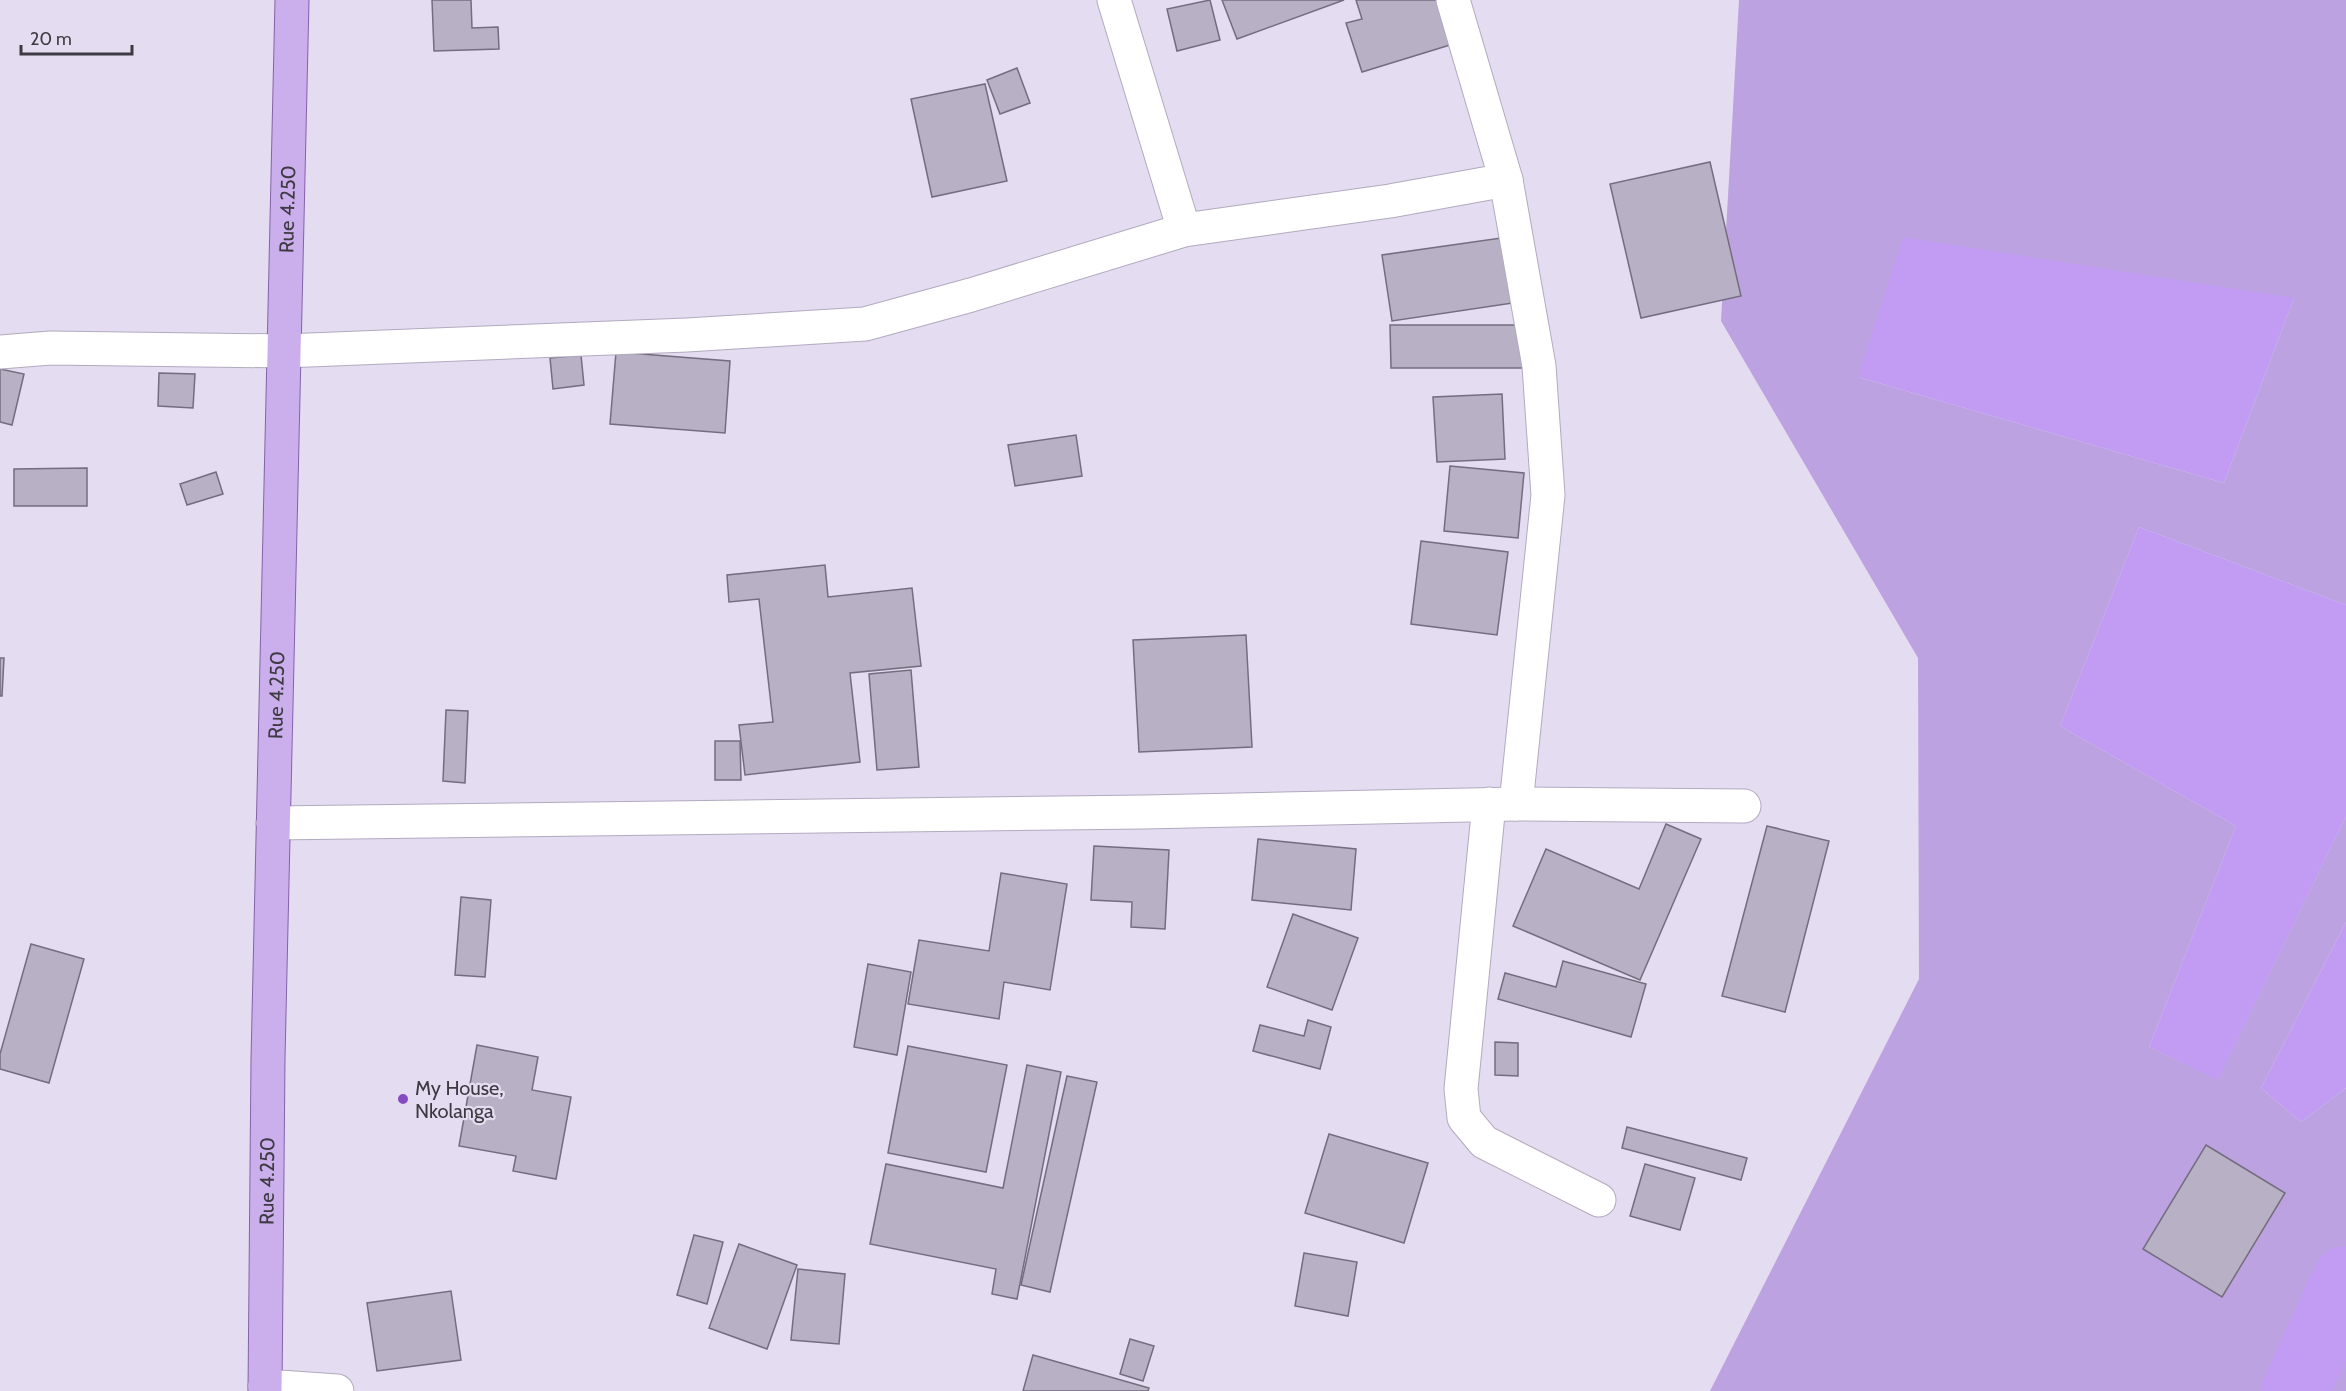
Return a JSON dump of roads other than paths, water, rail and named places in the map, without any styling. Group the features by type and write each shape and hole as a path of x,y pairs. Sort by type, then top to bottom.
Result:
{"main road":[{"name":"Rue 4.250","path":"265,1388 268,1047 292,0"}],"street":[{"path":"1114,0 1184,230"},
{"path":"1453,0 1506,180 1539,366 1548,495 1461,1089 1464,1118 1484,1142 1599,1200"},
{"path":"0,352 50,348 284,351 687,335 866,324 971,295 1184,230 1390,201 1506,180"},
{"path":"273,823 1144,812 1502,804 1744,806"},
{"path":"265,1388 337,1391"}],"waterway":[{"path":"2295,1391 2346,1280"}],"place":[{"name":"My House, Nkolanga","path":"403,1099"}]}
